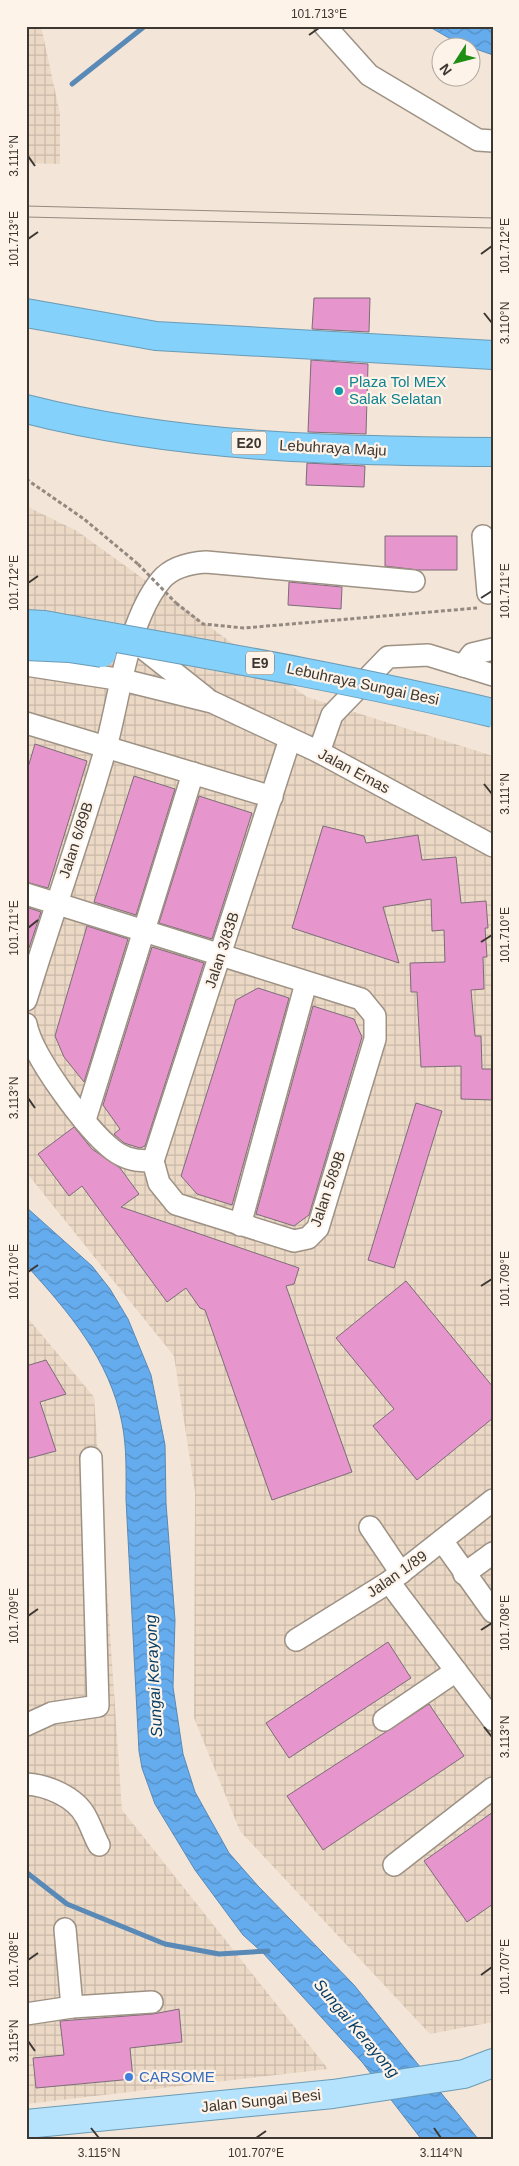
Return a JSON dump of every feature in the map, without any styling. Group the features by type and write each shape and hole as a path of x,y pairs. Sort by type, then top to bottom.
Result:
{"highway":[{"path":"26,313 156,336 493,355"},
{"name":"Lebuhraya Maju","path":"26,409 162,436 336,450 493,452"},
{"name":"Lebuhraya Sungai Besi","path":"26,624 44,625 289,669 396,690 493,713"},
{"name":"Lebuhraya Sungai Besi","path":"26,646 69,648 298,683 369,697 493,731"}],"main road":[{"name":"Jalan Sungai Besi","path":"26,2124 333,2094 464,2074 493,2063"}],"street":[{"path":"325,26 369,75 478,140 493,141"},
{"path":"483,536 488,600"},
{"name":"Jalan 6/89B","path":"26,1000 106,748 133,640 145,607 162,578 185,564 206,562 414,581"},
{"name":"Jalan Emas","path":"26,620 133,640 212,702"},
{"path":"463,666 472,654 493,649"},
{"path":"320,752 332,715 388,657 428,655 493,675"},
{"name":"Jalan Emas","path":"26,666 123,680 212,702 320,752 493,846"},
{"path":"26,722 106,748 272,797"},
{"name":"Jalan 3/83B","path":"153,1161 290,739"},
{"path":"84,1120 193,773"},
{"name":"Jalan 5/89B","path":"26,894 361,1000 376,1016 375,1038 318,1228 308,1238 294,1241 176,1204 159,1184 153,1161"},
{"path":"240,1225 306,983"},
{"path":"26,1024 28,1033 42,1060 84,1120 113,1150 132,1160 153,1161"},
{"path":"26,1725 52,1713 98,1706 91,1458"},
{"name":"Jalan 1/89","path":"296,1640 395,1577 442,1542 493,1500"},
{"path":"370,1527 395,1577 456,1671 493,1720"},
{"path":"442,1542 493,1612"},
{"path":"464,1574 493,1553"},
{"path":"384,1720 456,1671"},
{"path":"26,1784 40,1784 68,1798 86,1816 99,1845"},
{"path":"394,1865 493,1788"},
{"path":"65,1929 72,2007"},
{"path":"26,2014 72,2007 152,2002"}],"path":[{"path":"26,480 84,519 138,564 176,603 203,624 244,628 488,600"}],"shaded area":[{"path":"26,26 41,26 60,114 60,164 26,163"},
{"path":"26,506 77,531 307,697 493,756 493,2022 430,2034 240,1831 194,1718 195,1492 174,1356 26,1172"},
{"path":"26,1316 94,1397 122,1810 328,2069 26,2104"}],"water":[{"path":"428,26 493,26 493,55 482,51 482,38 449,38"},
{"name":"Sungai Kerayong","path":"26,1207 92,1266 110,1289 128,1319 151,1375 165,1445 166,1503 175,1620 173,1687 183,1754 195,1792 229,1853 258,1886 354,1985 479,2140 422,2140 362,2062 263,1953 243,1935 195,1870 155,1804 142,1768 139,1751 124,1432 116,1400 108,1378 97,1357 72,1319 26,1265"}],"building":[{"path":"314,298 370,298 369,332 312,329"},
{"path":"311,360 368,364 366,434 308,432"},
{"path":"307,463 365,466 364,487 306,485"},
{"path":"385,536 457,536 457,570 418,570 385,566"},
{"path":"289,582 342,587 341,609 288,605"},
{"path":"35,744 87,761 48,888 26,882 26,774"},
{"path":"134,776 175,789 136,915 94,902"},
{"path":"199,796 252,813 212,939 159,923"},
{"path":"323,826 364,836 366,843 418,835 422,860 456,857 461,903 486,901 488,928 485,928 487,957 483,957 484,989 471,990 475,1036 481,1036 482,1069 493,1069 493,1100 461,1099 461,1066 421,1067 417,992 411,992 410,963 445,962 444,930 432,931 431,899 383,907 399,963 292,928"},
{"path":"26,907 41,912 29,948 26,948"},
{"path":"87,926 128,939 84,1082 64,1057 55,1036"},
{"path":"152,947 204,963 145,1146 140,1148 124,1143 114,1134 120,1129 103,1105"},
{"path":"258,988 289,998 232,1205 197,1194 181,1176 236,1000"},
{"path":"313,1006 354,1019 362,1037 309,1215 294,1226 256,1214"},
{"path":"416,1103 442,1111 394,1268 368,1260"},
{"path":"74,1127 92,1149 120,1168 139,1194 121,1207 299,1268 294,1284 286,1286 352,1472 272,1500 205,1310 200,1308 186,1288 167,1302 82,1186 69,1196 38,1154"},
{"path":"406,1281 493,1387 493,1418 417,1480 373,1426 394,1409 336,1338"},
{"path":"46,1360 66,1394 40,1402 56,1451 26,1459 26,1366"},
{"path":"388,1642 411,1678 289,1758 266,1723"},
{"path":"429,1704 464,1756 323,1850 287,1796"},
{"path":"493,1812 493,1904 467,1922 424,1861"},
{"path":"179,2009 182,2042 130,2048 133,2079 36,2088 33,2058 64,2055 60,2021 153,2014"}],"waterway":[{"path":"72,84 145,26"},
{"path":"26,1872 67,1904 165,1944 219,1954 268,1951"}],"tram line":[{"path":"26,206 493,218"},
{"path":"26,217 493,228"}],"place":[{"name":"Plaza Tol MEX Salak Selatan","path":"339,391"},
{"name":"CARSOME","path":"129,2077"}]}
